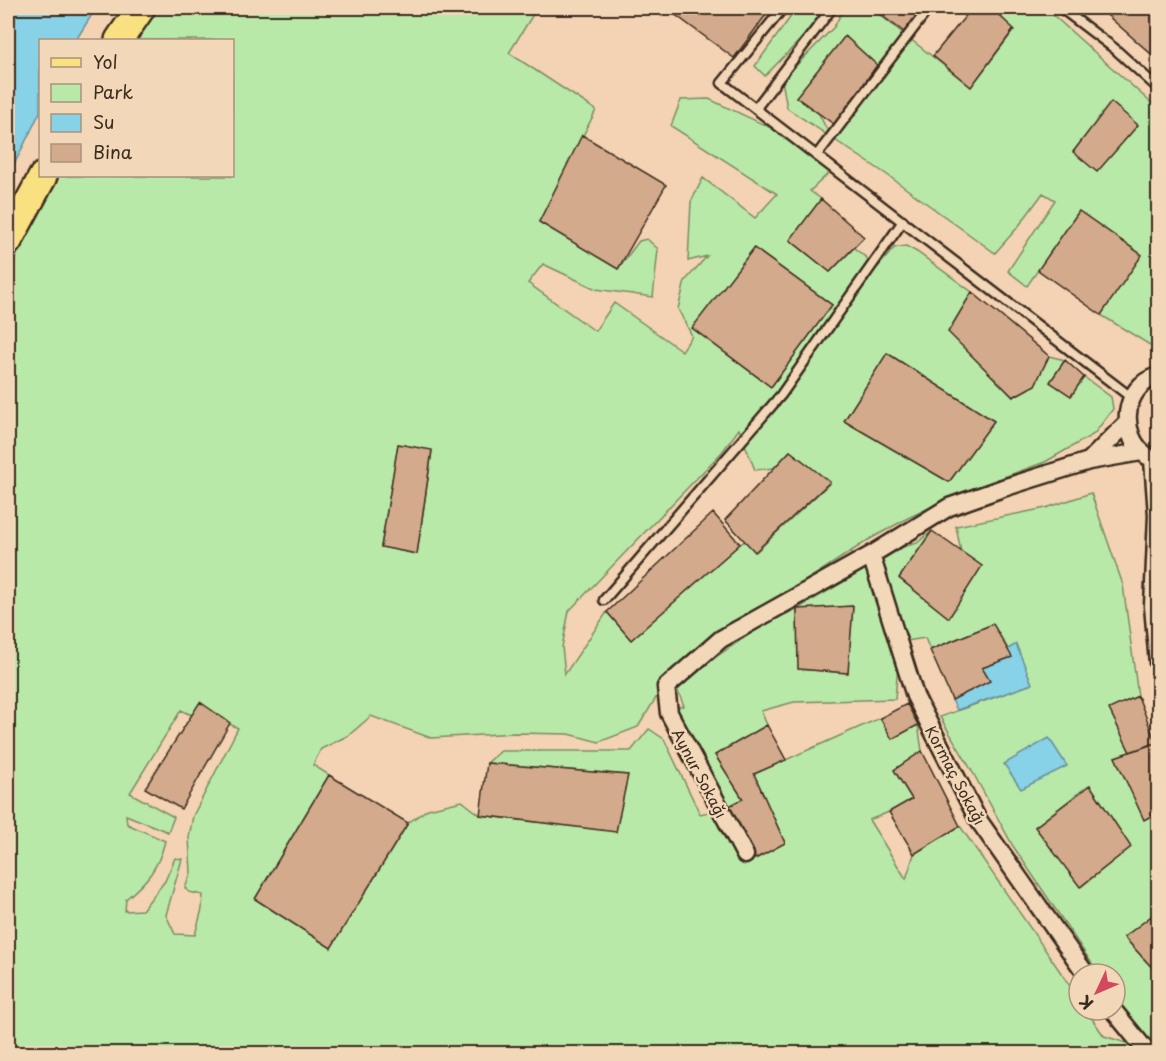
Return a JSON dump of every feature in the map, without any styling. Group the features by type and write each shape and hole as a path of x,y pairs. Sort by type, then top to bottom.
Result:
{"main road":[{"path":"120,39 141,8"},
{"path":"8,241 42,177"}],"street":[{"path":"1158,376 1141,386 1127,410 1129,433 1151,458 1158,513 1153,606 1158,663"},
{"path":"1089,461 1127,423"},
{"path":"871,555 949,507 1003,488 1089,461 1151,458"},
{"name":"Aynur Sokağı","path":"745,855 669,713 666,687 721,639 871,555"},
{"name":"Kormaç Sokağı","path":"871,555 915,696 977,818 1078,962"},
{"path":"1123,1022 1149,1053"}],"lane":[{"path":"783,8 722,83 1132,398"},
{"path":"756,108 832,8"},
{"path":"817,155 929,8"},
{"path":"1061,8 1115,49 1158,88"},
{"path":"604,600 781,395 903,221"}],"green space":[{"path":"151,8 537,8 509,53 596,110 539,222 618,269 639,241 647,239 658,249 653,297 596,289 543,264 528,283 595,331 614,303 682,351 692,336 678,309 685,281 707,256 688,261 691,202 703,178 755,218 777,194 671,126 681,100 709,99 788,136 834,168 810,191 821,199 790,240 830,272 854,248 878,267 894,248 906,246 972,292 949,332 1013,397 1035,385 1049,356 1065,360 1050,382 1071,396 1084,377 1111,397 1113,409 1094,434 1045,462 960,493 908,518 870,539 705,646 659,693 638,727 599,742 569,734 515,733 431,738 371,716 349,735 321,749 313,765 329,775 255,899 331,948 408,823 428,809 462,801 480,815 616,831 627,775 487,763 501,751 631,751 649,729 664,739 700,814 722,809 669,709 684,706 677,689 716,657 766,623 797,609 903,547 917,543 932,531 899,578 949,618 981,566 961,552 956,526 1046,508 1091,493 1123,585 1138,696 1110,709 1130,752 1115,757 1145,819 1158,812 1158,911 1124,937 1158,974 1158,1053 8,1054 8,275 52,177 234,177 234,39 132,39","holes":["754,248 832,305 771,387 693,328","887,354 994,421 949,482 844,421","739,429 755,470 774,468 790,451 830,483 756,552 745,541 740,544 631,640 607,612 565,674 562,647 569,611 722,452","398,444 432,451 417,554 381,547","853,606 847,673 799,669 797,610","993,624 1008,649 1016,645 1032,684 940,717 1013,846 1091,962 1127,962 1127,1022 1125,1022 1136,1046 1104,1036 1094,1022 1067,1022 1067,982 960,826 914,854 906,879 869,820 912,799 894,770 922,751 918,725 892,739 880,718 754,774 785,843 756,859 723,810 743,799 715,755 767,725 761,711 794,702 895,699 900,642 925,638 930,650","181,710 238,728 193,816 189,837 191,873 185,888 189,892 203,895 195,935 175,934 166,915 182,859 175,858 165,881 142,910 125,911 126,899 151,874 165,841 127,824 126,815 168,832 174,817 130,793","1089,785 1130,847 1081,887 1035,827"]},
{"path":"797,8 831,8 765,76 755,66"},
{"path":"844,8 871,8 971,87 1014,30 991,8 1045,8 1158,109 1158,350 1101,315 1141,254 1079,211 1027,286 1008,271 1055,200 1043,193 995,253 886,174 787,108 782,80 834,27","holes":["845,36 877,65 835,125 831,137 819,114 796,97"]}],"water":[{"path":"8,8 96,8 77,39 39,39 39,114 8,177"},
{"path":"1016,644 1032,684 957,710 952,700 989,681 982,668 1011,657 1008,649"},
{"path":"1049,738 1067,766 1021,789 1004,764"}],"building":[{"path":"666,8 771,8 734,58"},
{"path":"874,8 923,8 904,32"},
{"path":"972,8 991,8 1014,29 971,87 933,56"},
{"path":"1099,8 1147,8 1158,17 1158,60"},
{"path":"845,36 877,65 835,125 796,97"},
{"path":"1111,102 1138,125 1097,172 1073,152"},
{"path":"582,135 666,185 618,269 539,222"},
{"path":"821,199 864,237 830,272 790,240"},
{"path":"1079,211 1142,255 1101,315 1038,270"},
{"path":"754,248 832,305 771,387 692,328"},
{"path":"972,292 1049,356 1035,385 1013,397 948,332"},
{"path":"887,353 994,421 949,482 844,421"},
{"path":"1065,360 1084,377 1071,396 1050,382"},
{"path":"398,444 432,450 417,554 381,547"},
{"path":"790,451 830,482 755,552 725,520"},
{"path":"713,513 740,544 631,640 607,612"},
{"path":"932,531 982,566 949,618 899,578"},
{"path":"853,606 848,673 798,669 797,609"},
{"path":"993,624 1012,657 982,668 990,681 952,700 930,650"},
{"path":"1138,696 1156,743 1130,752 1109,709"},
{"path":"200,702 230,723 181,809 145,788"},
{"path":"907,704 918,725 892,739 880,718"},
{"path":"767,725 786,760 754,774 785,843 755,859 723,809 743,799 715,755"},
{"path":"1158,742 1158,812 1144,820 1115,757"},
{"path":"922,751 960,826 914,854 889,812 912,799 894,770"},
{"path":"487,763 628,775 616,832 480,815"},
{"path":"329,775 408,823 331,948 255,899"},
{"path":"1090,785 1131,847 1080,887 1035,827"},
{"path":"1158,911 1158,974 1124,937"}]}
